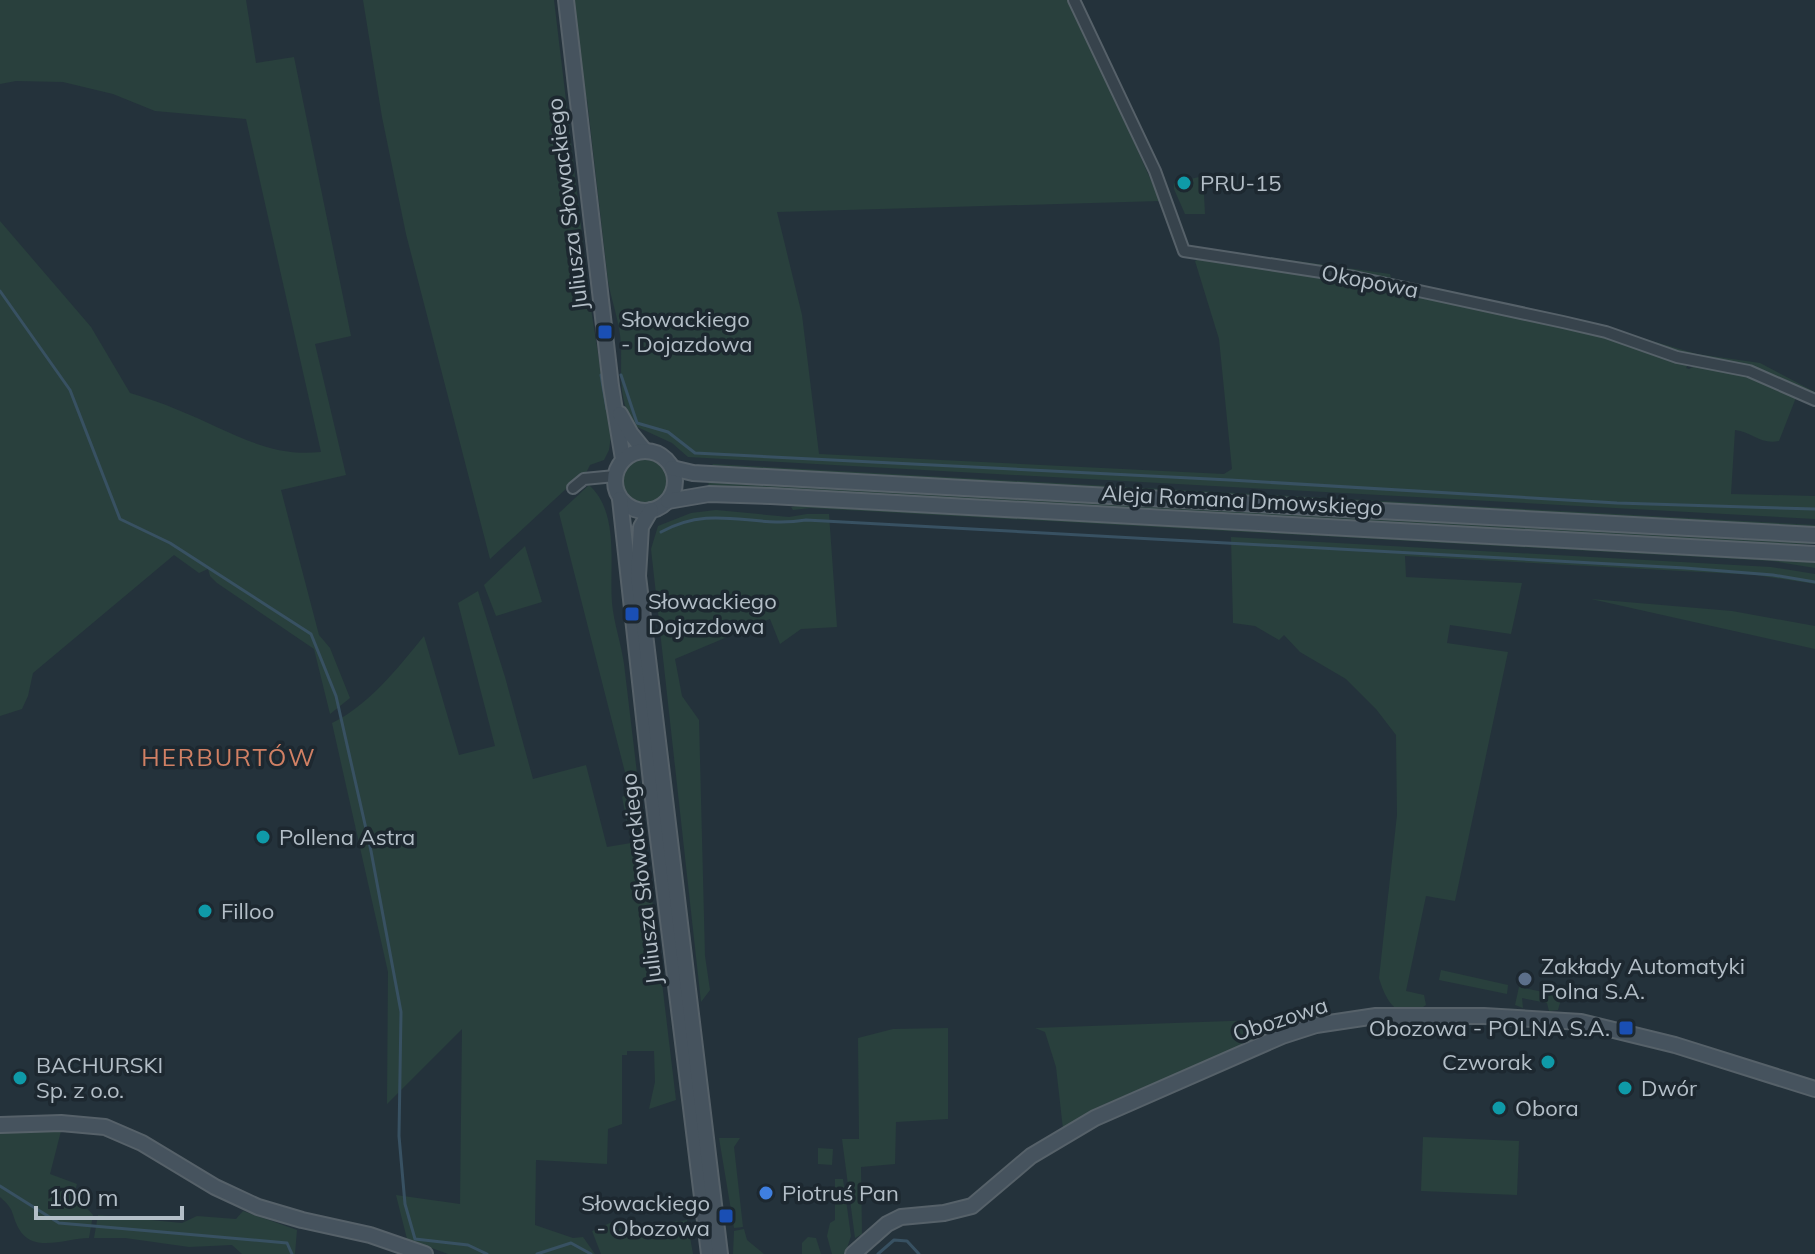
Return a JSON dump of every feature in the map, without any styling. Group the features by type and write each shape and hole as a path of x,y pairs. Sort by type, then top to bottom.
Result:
{"main road":[{"name":"Juliusza Słowackiego","path":"566,0 623,459"},
{"name":"Juliusza Słowackiego","path":"614,403 644,450"},
{"path":"644,450 661,455 672,468 675,485 668,501 651,510 634,509 620,499 614,484 623,459 644,450"},
{"name":"Aleja Romana Dmowskiego","path":"672,468 693,473 1815,535"},
{"name":"Aleja Romana Dmowskiego","path":"668,501 709,494 771,496 1815,554"},
{"name":"Juliusza Słowackiego","path":"620,499 709,1254"},
{"name":"Juliusza Słowackiego","path":"651,510 641,527 638,576 720,1254"},
{"name":"Obozowa","path":"853,1254 887,1224 901,1217 944,1213 972,1206 1031,1156 1095,1118 1282,1036 1316,1025 1376,1016 1484,1016 1581,1022 1675,1045 1815,1089"},
{"path":"0,1125 61,1123 105,1127 142,1143 215,1187 258,1207 370,1235 425,1254"}],"street":[{"name":"Okopowa","path":"1074,0 1155,171 1184,251 1354,277 1606,332 1677,357 1749,371 1815,400"},
{"path":"573,488 584,479 615,476"}],"green space":[{"path":"0,0 246,0 256,63 294,57 351,336 315,344 346,475 281,490 319,635 330,648 350,698 330,714 314,649 217,583 208,569 199,573 174,555 33,673 22,709 0,716 0,221 91,327 130,393 265,446 282,451 321,452 246,119 155,111 113,94 63,82 16,81 0,84"},
{"path":"363,0 554,0 591,309 611,436 604,460 590,465 586,473 490,559 406,234 382,117"},
{"path":"572,0 1079,0 1084,29 1160,201 777,212 802,315 819,454 1224,474 1232,469 1219,339 1195,261 1202,257 1342,278 1567,326 1690,362 1686,368 1689,369 1712,365 1743,372 1773,384 1797,395 1779,441 1762,440 1735,430 1731,494 1815,496 1815,519 688,457 672,443 635,426 625,406 618,321 608,281"},
{"path":"1203,176 1205,214 1185,214 1174,183"},
{"path":"1170,200 1188,246 1390,274 1391,278 1579,320 1697,354 1760,363 1815,392 1815,397 1594,327 1188,250"},
{"path":"645,457 661,464 668,480 661,496 645,503 629,496 622,480 629,464"},
{"path":"713,464 1815,525 1815,529 709,469"},
{"path":"709,480 1815,541 1815,544 1760,545 708,488"},
{"path":"589,485 599,497 609,525 612,603 624,664 676,1100 649,1109 655,1082 654,1051 627,1051 627,1055 622,1055 622,1124 608,1129 607,1164 536,1160 535,1225 573,1238 583,1237 595,1254 448,1254 407,1239 396,1195 460,1204 462,1029 387,1104 388,972 332,723 371,696 424,636 459,755 495,746 458,603 478,591 533,779 586,765 607,847 631,843 622,797 630,792 559,513"},
{"path":"809,504 1767,556 1815,563 1815,568 1772,561 810,508 793,510 791,507"},
{"path":"716,510 789,517 829,514 837,627 801,629 780,644 770,619 675,659 682,696 699,720 705,956 710,990 701,1002 651,549 658,526 691,513"},
{"path":"1231,537 1771,567 1815,574 1815,584 1756,575 1405,556 1406,577 1522,583 1511,634 1450,625 1447,643 1508,652 1455,901 1426,896 1406,991 1424,995 1426,1005 1408,1012 1395,1008 1379,978 1397,815 1396,735 1346,679 1300,652 1284,635 1279,640 1255,626 1233,623"},
{"path":"525,546 542,602 496,616 484,585"},
{"path":"1591,599 1732,611 1815,626 1815,649"},
{"path":"1441,970 1508,985 1507,994 1439,980"},
{"path":"1519,987 1562,996 1558,1010 1549,1011 1547,1003 1522,998 1523,1008 1515,1005"},
{"path":"1310,1018 1311,1021 1258,1039 1096,1108 1063,1129 1056,1067 1045,1032 1035,1028"},
{"path":"948,1028 948,1119 896,1122 895,1164 861,1167 862,1234 855,1238 842,1139 859,1139 858,1038 893,1029"},
{"path":"61,1131 50,1174 77,1184 74,1194 93,1215 89,1238 42,1243 25,1237 11,1209 0,1197 0,1132"},
{"path":"1423,1137 1519,1141 1517,1195 1421,1191"},
{"path":"719,1138 740,1138 734,1147 743,1227 734,1228"},
{"path":"818,1148 833,1149 832,1165 818,1164"},
{"path":"835,1179 843,1179 851,1236 845,1254 832,1254 827,1236 830,1223 835,1220"},
{"path":"243,1211 297,1230 295,1254 242,1254 232,1245 189,1247 125,1238 94,1238 98,1215 182,1223 197,1216 236,1219"},
{"path":"687,1220 693,1254 601,1254 592,1231 612,1222 616,1229"},
{"path":"744,1229 747,1240 764,1254 733,1254 734,1231"},
{"path":"808,1237 816,1238 821,1254 802,1254 802,1243"}],"waterway":[{"path":"0,291 70,390 120,519 170,543 311,634 336,696 371,851 401,1012 399,1136 405,1204 415,1239 468,1245 487,1254"},
{"path":"601,375 607,409"},
{"path":"621,375 637,423 668,432 695,453 1617,503 1815,509"},
{"path":"661,532 698,519 806,520 1685,568 1773,575 1815,582"},
{"path":"0,1186 59,1223 287,1243 292,1254"},
{"path":"878,1254 894,1240 907,1241 919,1254"},
{"path":"537,1254 571,1243 591,1254"}],"place":[{"name":"PRU-15","path":"1184,183"},
{"name":"Słowackiego - Dojazdowa","path":"605,332"},
{"name":"Słowackiego Dojazdowa","path":"632,614"},
{"name":"Pollena Astra","path":"263,837"},
{"name":"Filloo","path":"205,911"},
{"name":"Zakłady Automatyki Polna S.A.","path":"1525,979"},
{"name":"Obozowa - POLNA S.A.","path":"1626,1028"},
{"name":"Czworak","path":"1548,1062"},
{"name":"BACHURSKI Sp. z o.o.","path":"20,1078"},
{"name":"Dwór","path":"1625,1088"},
{"name":"Obora","path":"1499,1108"},
{"name":"Piotruś Pan","path":"766,1193"},
{"name":"Słowackiego - Obozowa","path":"726,1216"}],"district":[{"name":"HERBURTÓW","path":"229,757"}]}
